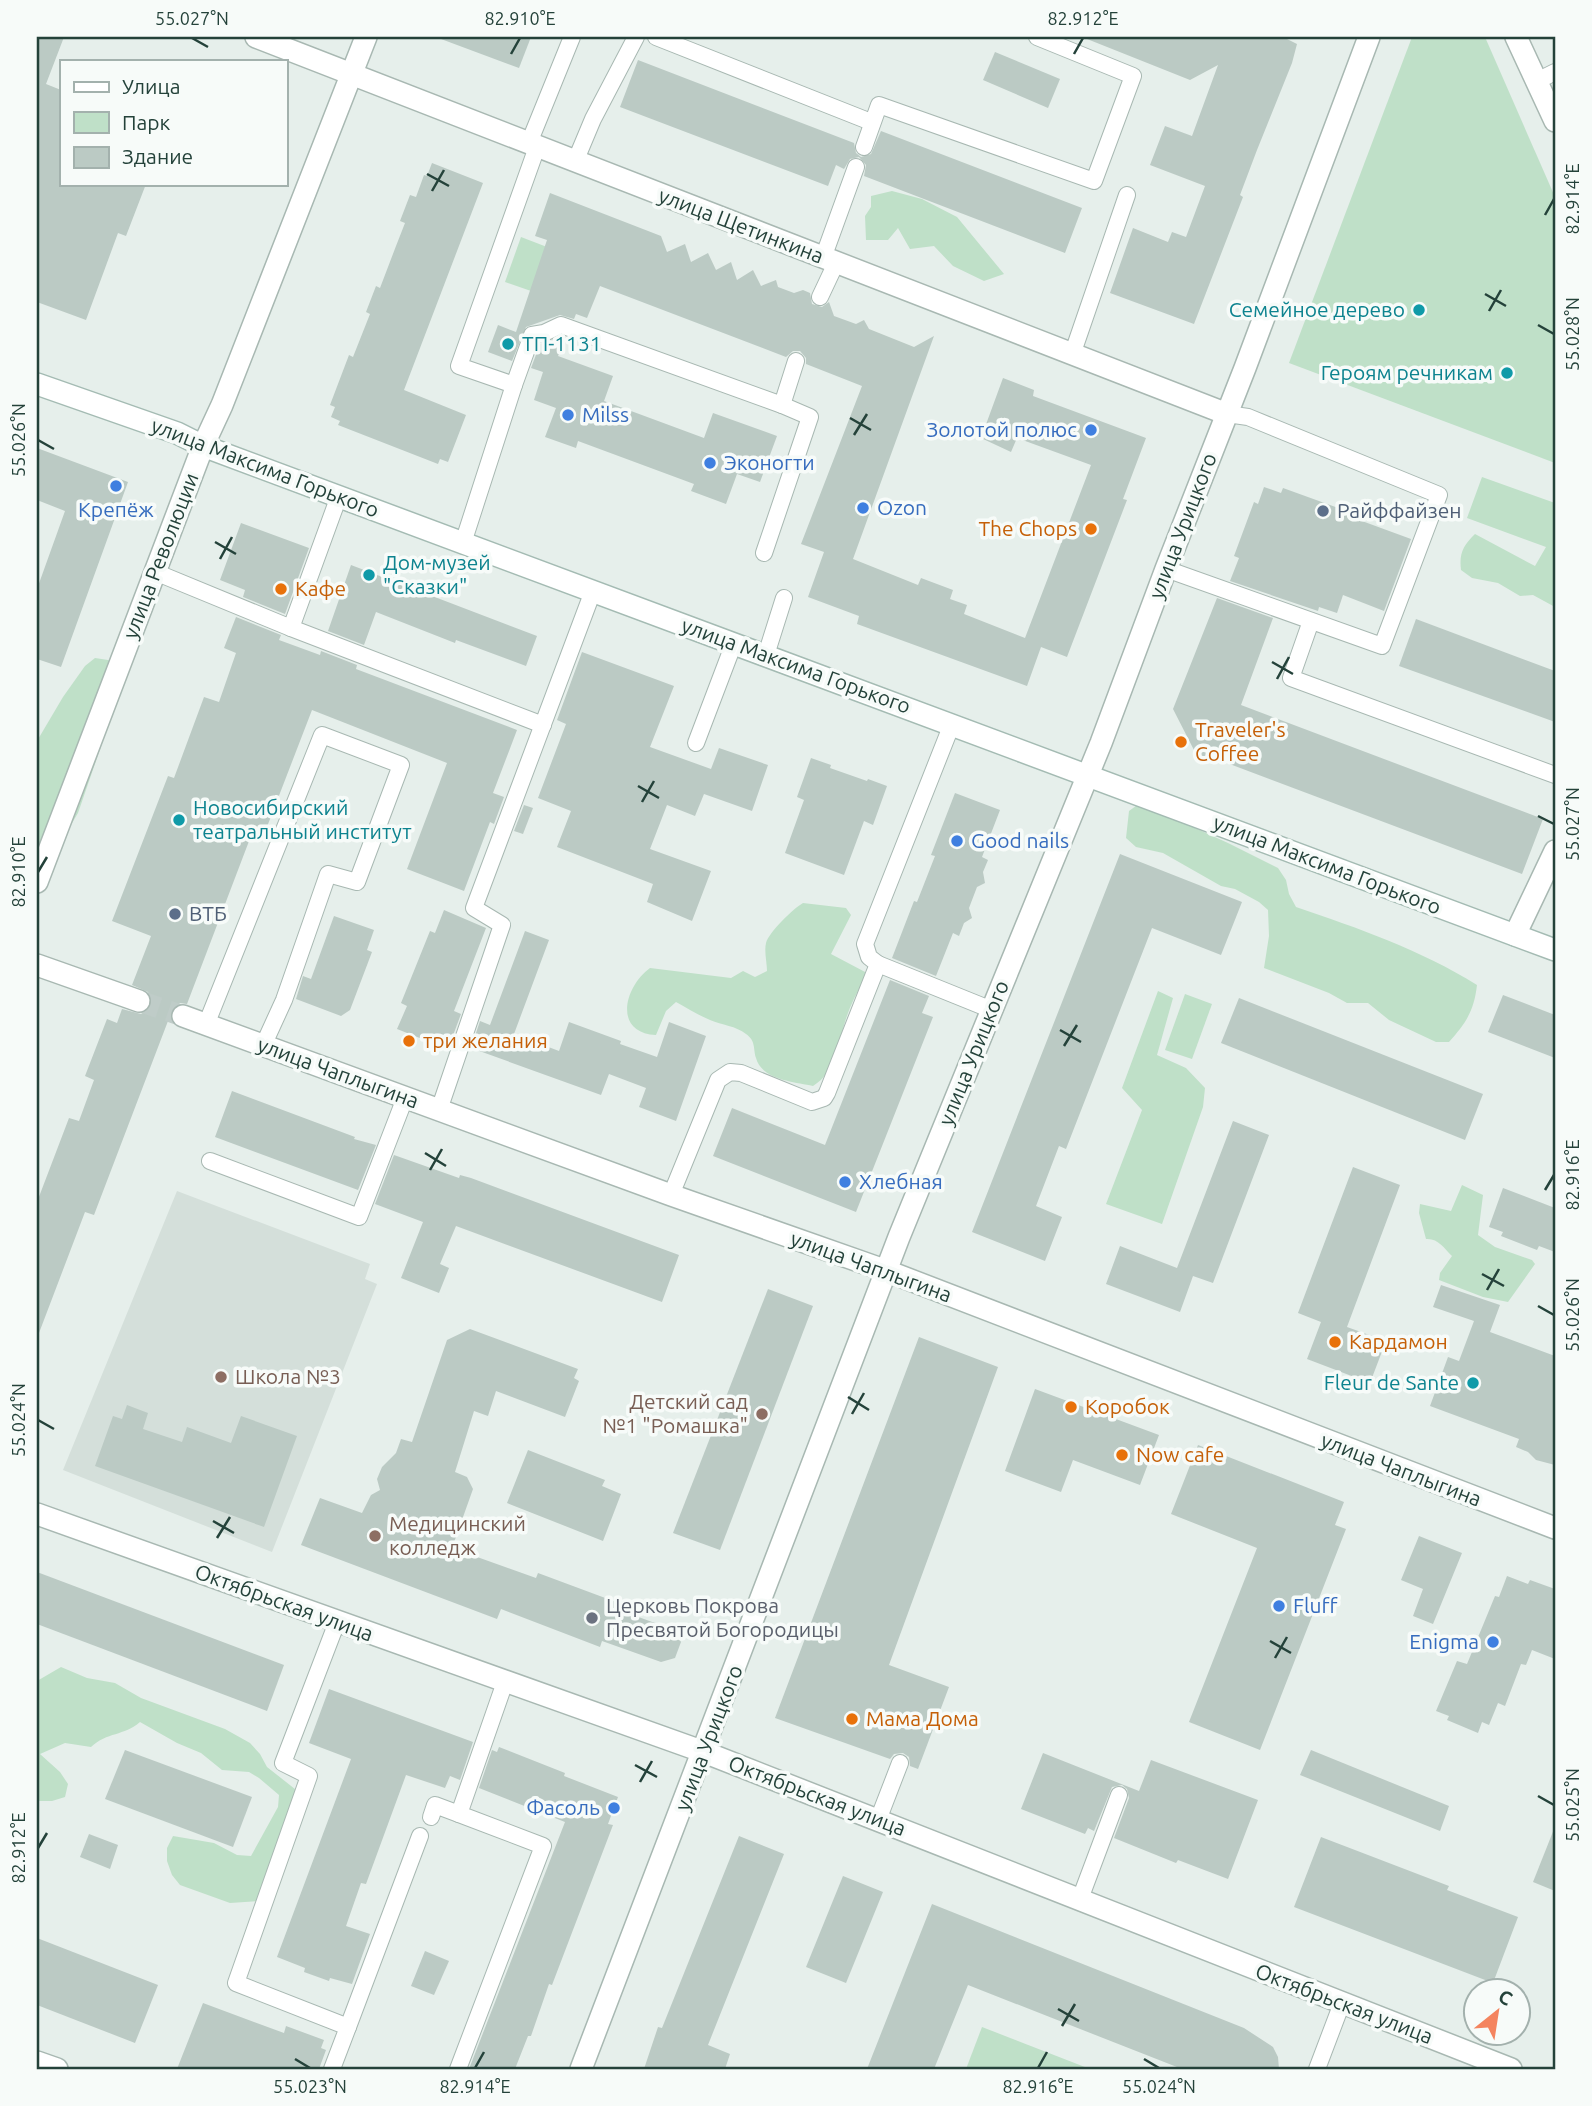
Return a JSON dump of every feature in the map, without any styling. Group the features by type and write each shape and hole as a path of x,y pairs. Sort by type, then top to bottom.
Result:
{"street":[{"name":"улица Щетинкина","path":"256,37 1227,414"},
{"name":"улица Революции","path":"37,882 203,446 232,380 366,37"},
{"name":"улица Урицкого","path":"581,2069 899,1237 1087,775 1369,37"},
{"path":"1516,37 1546,77 1555,121"},
{"name":"улица Максима Горького","path":"37,384 177,433 203,446 1555,950"},
{"path":"1515,935 1555,851"},
{"path":"37,965 139,1001"},
{"name":"улица Чаплыгина","path":"183,1016 671,1195 887,1271 1555,1528"},
{"name":"Октябрьская улица","path":"37,1514 704,1752 1511,2069"},
{"path":"37,2062 57,2069"}],"lane":[{"path":"514,385 458,366 572,37"},
{"path":"575,162 593,119 636,37"},
{"path":"656,37 871,121"},
{"path":"864,147 879,104 1094,181 1133,76 1037,37"},
{"path":"820,297 856,167"},
{"path":"1072,355 1127,195"},
{"path":"463,543 532,335 561,325 810,416 764,553"},
{"path":"782,405 796,361"},
{"path":"1166,569 1382,646 1439,495 1248,417 1227,414"},
{"path":"291,628 339,496"},
{"path":"155,572 291,628 542,724"},
{"path":"439,1110 502,925 474,908 593,591"},
{"path":"766,655 784,598"},
{"path":"1311,621 1291,678 1555,775"},
{"path":"696,743 734,643"},
{"path":"952,724 865,944 869,957 878,964 992,1010"},
{"path":"206,1025 322,735 401,765 356,882 328,874 284,1000 263,1046"},
{"path":"671,1195 718,1080 724,1074 741,1073 813,1102 824,1098 878,964"},
{"path":"210,1161 359,1217 405,1098"},
{"path":"337,1622 283,1763 309,1776 236,1983 348,2027"},
{"path":"459,1814 505,1682"},
{"path":"878,1820 900,1763"},
{"path":"1080,1899 1119,1795"},
{"path":"431,1817 435,1805 543,1846 458,2069"},
{"path":"332,2069 421,1836"},
{"path":"1317,2069 1342,2003"}],"shaded area":[{"name":"Школа №3","path":"177,1191 370,1264 365,1279 377,1284 272,1552 63,1470"}],"green space":[{"path":"1412,37 1485,37 1555,197 1555,463 1289,363"},
{"path":"892,191 922,199 957,217 1004,274 984,281 953,266 934,246 910,249 898,228 888,240 866,240 865,216 871,207 871,196"},
{"path":"521,237 547,247 531,291 505,282"},
{"path":"1482,477 1555,503 1555,607 1533,595 1520,596 1498,583 1472,578 1461,570 1463,550 1475,534 1535,566 1546,547 1467,518"},
{"path":"95,658 108,660 119,669 118,697 78,813 57,848 37,869 37,741 63,697 85,666"},
{"path":"1140,803 1278,868 1286,880 1296,907 1411,950 1477,985 1474,1002 1465,1022 1449,1042 1436,1042 1389,1020 1368,1003 1347,1003 1329,993 1264,968 1269,936 1268,910 1259,902 1235,889 1221,886 1163,853 1136,847 1126,838 1129,811"},
{"path":"803,903 846,908 851,915 831,954 867,973 848,1013 828,1072 813,1086 788,1081 765,1071 759,1065 753,1042 746,1034 676,1002 666,1011 656,1035 642,1032 633,1026 628,1018 629,997 641,976 650,968 731,978 743,971 755,977 767,971 765,950 768,938 782,921"},
{"path":"1158,991 1173,998 1157,1055 1186,1068 1205,1088 1203,1107 1162,1224 1106,1204 1142,1110 1122,1088"},
{"path":"1185,994 1212,1004 1192,1059 1165,1050"},
{"path":"1462,1185 1483,1195 1478,1235 1495,1247 1532,1260 1535,1264 1508,1302 1483,1297 1439,1280 1440,1273 1452,1256 1437,1242 1426,1239 1419,1213 1420,1204 1451,1211"},
{"path":"61,1667 87,1678 115,1683 141,1698 225,1729 250,1743 267,1767 300,1793 308,1804 284,1869 259,1901 230,1903 180,1885 172,1875 167,1861 167,1848 173,1836 214,1843 237,1855 251,1856 278,1807 279,1795 249,1772 222,1770 201,1753 140,1722 91,1747 65,1743 40,1754 60,1772 68,1784 65,1797 52,1801 37,1801 37,1681"},
{"path":"982,2027 1090,2069 966,2069"}],"building":[{"path":"37,37 64,37 46,84 60,90 60,186 145,186 126,236 118,233 86,320 37,302"},
{"path":"531,37 519,68 441,39"},
{"path":"1082,37 1283,37 1297,44 1240,195 1243,197 1194,324 1110,293 1133,228 1168,242 1172,232 1186,237 1205,186 1150,165 1165,126 1192,136 1218,65 1190,80"},
{"path":"995,52 1060,79 1048,108 983,80"},
{"path":"638,60 854,143 856,153 861,157 871,154 881,131 1082,208 1065,253 864,176 866,165 859,157 850,159 844,169 836,165 828,186 620,107"},
{"path":"432,163 483,183 404,390 466,415 448,462 440,459 438,464 338,425 340,421 331,417 335,407 330,405 349,355 353,357 370,314 366,312 376,286 380,288 405,223 400,221 410,195 416,197 424,175 427,176"},
{"path":"550,193 661,236 667,252 685,244 691,262 708,253 716,270 731,262 737,280 753,270 761,286 776,280 778,287 794,293 803,290 810,293 812,304 822,307 829,302 834,316 856,324 864,320 869,329 914,347 934,336 853,559 918,585 921,578 953,590 950,599 967,605 964,614 1025,638 1091,465 1017,438 1011,452 981,438 1003,378 1034,390 1033,396 1146,438 1123,499 1127,500 1067,657 1041,647 1027,686 857,624 859,616 808,597 824,552 801,544 862,386 806,364 806,358 800,351 793,351 786,357 600,286 587,318 576,314 574,319 560,315 526,327 512,361 488,352 498,325 516,332 547,240 535,236"},
{"path":"562,336 566,338 558,356 613,376 604,401 704,438 713,413 777,436 760,482 737,474 726,504 691,491 694,484 578,441 576,448 545,437 556,408 534,400 543,372 531,368 540,344"},
{"path":"37,448 128,482 61,667 37,659 37,589 65,511 37,500"},
{"path":"1264,487 1281,493 1283,488 1352,513 1351,517 1411,539 1384,611 1343,595 1337,613 1319,607 1318,611 1230,581 1239,558 1234,556 1254,502 1258,504"},
{"path":"241,523 309,548 285,614 243,597 245,590 220,580"},
{"path":"351,565 537,636 526,666 456,640 455,643 376,612 364,645 328,631"},
{"path":"1217,598 1273,618 1241,705 1543,819 1522,874 1219,760 1218,762 1196,754 1173,709"},
{"path":"236,617 281,635 279,640 320,655 321,651 357,665 356,669 517,730 493,793 504,797 494,824 490,822 464,891 407,869 447,763 312,710 265,832 254,828 187,1004 180,1003 171,1011 172,1023 168,1021 94,1215 85,1212 37,1333 37,1202 69,1118 79,1121 94,1080 85,1076 107,1019 117,1023 122,1009 141,1014 152,1005 148,992 132,985 151,936 112,921 168,776 174,778 204,697 219,702 236,653 224,648"},
{"path":"1416,619 1555,671 1555,722 1399,666"},
{"path":"582,652 674,686 650,747 711,769 719,748 768,765 752,811 704,794 695,816 667,805 650,849 711,871 692,921 647,902 653,884 557,847 571,811 538,798 566,724 557,720"},
{"path":"811,758 831,765 830,768 887,786 873,825 864,821 844,875 785,853 804,800 797,797"},
{"path":"955,793 1000,810 982,857 988,860 983,872 985,883 977,887 969,908 972,918 964,923 959,936 953,933 936,976 892,958 935,856 931,855"},
{"path":"524,805 533,808 523,834 514,831"},
{"path":"1120,854 1242,902 1221,955 1152,928 1066,1149 1059,1146 1036,1206 1062,1217 1045,1261 972,1232"},
{"path":"444,910 486,928 454,1011 461,1014 451,1041 443,1038 440,1046 397,1029 407,1006 401,1003 430,931 435,933"},
{"path":"334,916 374,930 367,950 372,952 350,1010 341,1016 296,999 303,976 311,979"},
{"path":"525,931 549,940 514,1034 559,1051 569,1022 657,1057 669,1022 706,1036 676,1121 639,1107 646,1088 609,1074 601,1095 471,1048 480,1021 490,1025"},
{"path":"890,980 929,996 922,1013 933,1017 856,1212 713,1156 732,1108 825,1145"},
{"path":"1503,995 1555,1015 1555,1058 1488,1032"},
{"path":"1239,998 1483,1094 1465,1140 1221,1043"},
{"path":"232,1091 355,1137 354,1139 376,1145 358,1190 215,1137"},
{"path":"1233,1121 1269,1135 1213,1283 1193,1276 1180,1312 1106,1284 1120,1246 1177,1268"},
{"path":"394,1155 459,1178 460,1175 471,1178 679,1255 662,1302 456,1226 440,1264 449,1268 439,1293 401,1278 423,1222 375,1204"},
{"path":"1353,1167 1400,1185 1347,1327 1386,1341 1370,1383 1307,1359 1321,1322 1298,1313"},
{"path":"1503,1188 1555,1208 1555,1252 1539,1246 1537,1250 1501,1236 1503,1232 1489,1227"},
{"path":"1441,1285 1500,1305 1490,1332 1555,1356 1555,1465 1536,1460 1528,1452 1516,1447 1519,1439 1430,1406 1448,1357 1459,1361 1474,1321 1433,1307"},
{"path":"768,1289 813,1306 720,1550 673,1533"},
{"path":"470,1329 578,1369 574,1378 579,1381 565,1417 496,1391 488,1416 474,1411 455,1472 467,1477 473,1489 452,1548 536,1578 538,1573 616,1602 614,1608 674,1630 681,1642 675,1658 661,1662 602,1641 600,1647 501,1609 497,1619 301,1545 320,1498 362,1513 371,1495 380,1490 377,1479 382,1467 396,1453 401,1439 412,1442 447,1340"},
{"path":"919,1337 998,1367 889,1665 949,1687 918,1769 910,1766 909,1757 903,1753 894,1754 890,1759 775,1718"},
{"path":"1035,1389 1159,1435 1140,1485 1073,1460 1061,1492 1005,1471"},
{"path":"127,1405 148,1413 143,1429 182,1442 187,1427 231,1443 241,1416 297,1436 264,1527 95,1466 113,1416 122,1419"},
{"path":"1198,1445 1344,1502 1335,1525 1346,1529 1260,1750 1189,1722 1257,1548 1171,1514"},
{"path":"528,1450 605,1480 602,1486 621,1494 603,1541 507,1503"},
{"path":"1419,1536 1462,1553 1433,1624 1413,1616 1423,1589 1401,1580"},
{"path":"37,1572 284,1665 267,1711 37,1624"},
{"path":"1507,1576 1528,1584 1530,1580 1555,1589 1555,1659 1532,1650 1526,1665 1521,1664 1505,1706 1498,1703 1489,1725 1482,1722 1478,1733 1447,1720 1449,1716 1436,1711 1457,1661 1467,1664 1495,1596 1499,1597"},
{"path":"329,1689 473,1742 460,1780 450,1776 445,1788 406,1775 366,1884 361,1883 346,1926 370,1934 352,1984 330,1978 329,1981 304,1972 305,1968 277,1957 351,1759 309,1743"},
{"path":"499,1747 618,1797 608,1824 613,1825 552,1985 549,1984 531,2036 528,2036 515,2069 469,2069 565,1822 479,1788 492,1750 497,1752"},
{"path":"125,1750 252,1797 233,1847 105,1799"},
{"path":"1311,1750 1449,1806 1440,1831 1300,1775"},
{"path":"1043,1753 1139,1791 1151,1760 1258,1800 1228,1879 1178,1860 1176,1863 1114,1838 1129,1798 1127,1789 1122,1785 1112,1787 1094,1831 1088,1828 1085,1834 1021,1809"},
{"path":"1555,1829 1555,1891 1533,1882"},
{"path":"89,1834 118,1845 110,1869 80,1857"},
{"path":"739,1836 784,1854 708,2045 730,2054 725,2069 644,2069 658,2027 662,2028"},
{"path":"1321,1837 1449,1886 1447,1890 1518,1917 1496,1976 1475,1976 1294,1907"},
{"path":"843,1876 883,1892 846,1983 806,1967"},
{"path":"932,1904 1244,2028 1273,2047 1278,2057 1279,2069 1182,2069 968,1985 934,2069 867,2069"},
{"path":"37,1938 158,1985 135,2043 37,2005"},
{"path":"425,1951 449,1961 434,1995 411,1986"},
{"path":"203,2003 284,2033 286,2026 324,2040 321,2048 326,2050 319,2069 177,2069"}],"tunnel":[{"path":"139,1001 183,1016"}],"place":[{"name":"Семейное дерево","path":"1419,310"},
{"name":"ТП-1131","path":"508,344"},
{"name":"Героям речникам","path":"1507,373"},
{"name":"Milss","path":"568,415"},
{"name":"Золотой полюс","path":"1091,430"},
{"name":"Эконогти","path":"710,463"},
{"name":"Крепёж","path":"116,486"},
{"name":"Ozon","path":"863,508"},
{"name":"Райффайзен","path":"1323,511"},
{"name":"The Chops","path":"1091,529"},
{"name":"Дом-музей \"Сказки\"","path":"369,575"},
{"name":"Кафе","path":"281,589"},
{"name":"Traveler's Coffee","path":"1181,742"},
{"name":"Новосибирский театральный институт","path":"179,820"},
{"name":"Good nails","path":"957,841"},
{"name":"ВТБ","path":"175,914"},
{"name":"три желания","path":"409,1041"},
{"name":"Хлебная","path":"845,1182"},
{"name":"Кардамон","path":"1335,1342"},
{"name":"Школа №3","path":"221,1377"},
{"name":"Fleur de Sante","path":"1473,1383"},
{"name":"Коробок","path":"1071,1407"},
{"name":"Детский сад №1 \"Ромашка\"","path":"762,1414"},
{"name":"Now cafe","path":"1122,1455"},
{"name":"Медицинский колледж","path":"375,1536"},
{"name":"Fluff","path":"1279,1606"},
{"name":"Церковь Покрова Пресвятой Богородицы","path":"592,1618"},
{"name":"Enigma","path":"1493,1642"},
{"name":"Мама Дома","path":"852,1719"},
{"name":"Фасоль","path":"614,1808"}]}
